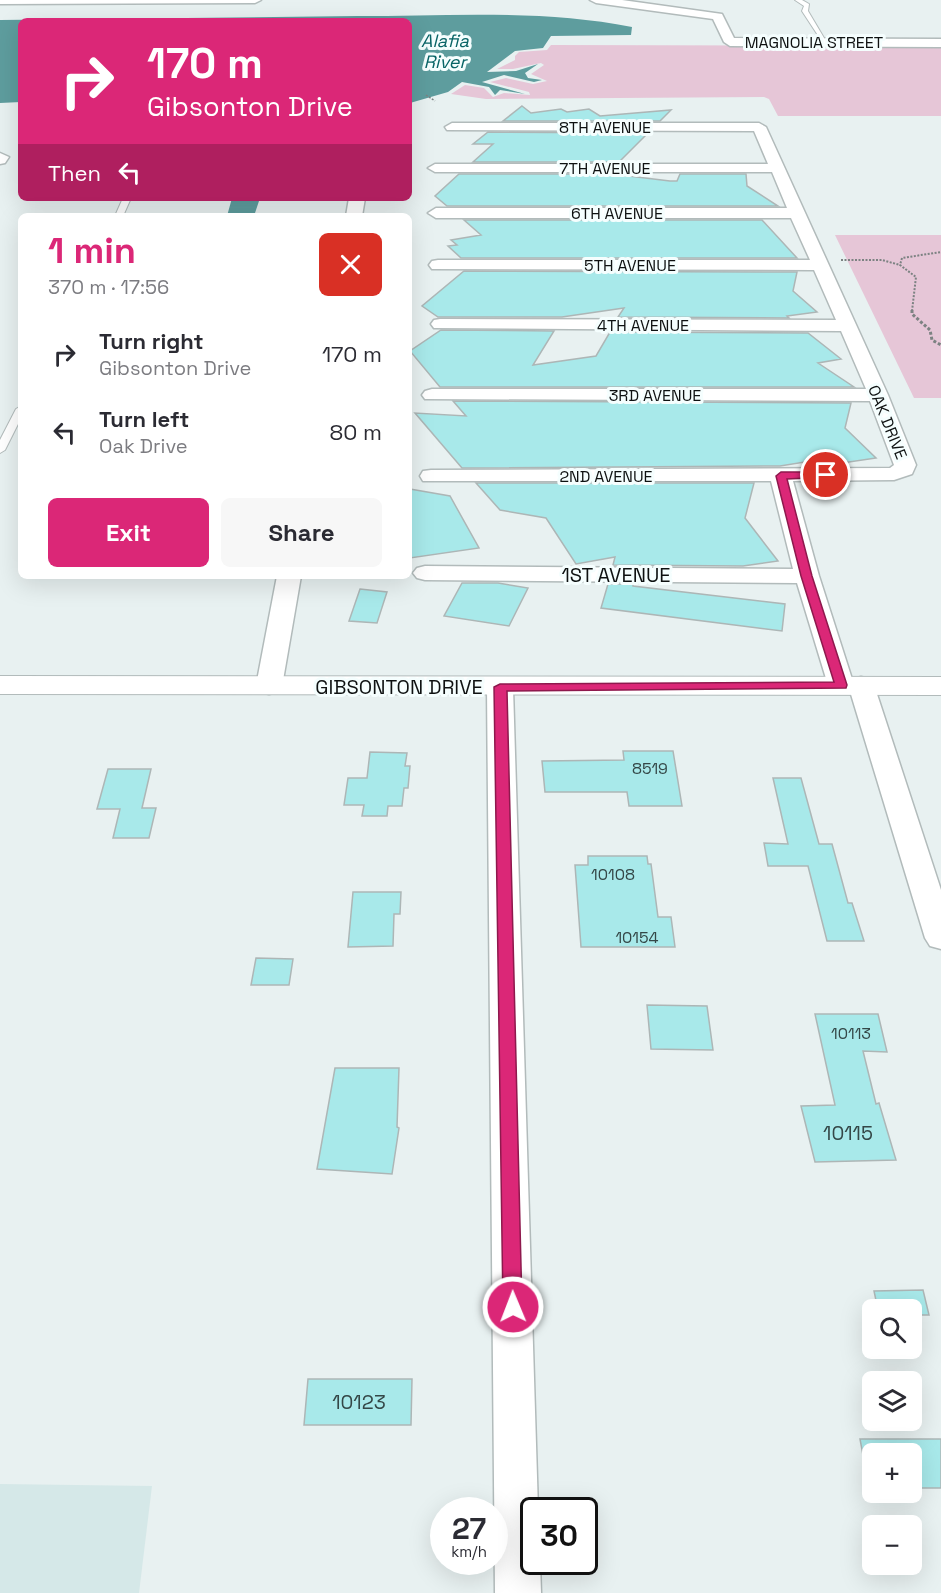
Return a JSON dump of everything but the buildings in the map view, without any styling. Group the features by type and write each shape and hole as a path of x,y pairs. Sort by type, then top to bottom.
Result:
{"main road":[{"name":"GIBSONTON DRIVE","path":"0,685 941,686"}],"street":[{"path":"0,1 255,0"},
{"name":"MAGNOLIA STREET","path":"596,0 718,16 730,42 941,43"},
{"name":"8TH AVENUE","path":"452,127 759,127"},
{"name":"OAK DRIVE","path":"759,127 776,168 799,213 845,326 878,394 904,461 904,469 894,474 781,476"},
{"name":"7TH AVENUE","path":"435,168 776,168"},
{"name":"6TH AVENUE","path":"436,213 799,213"},
{"name":"5TH AVENUE","path":"438,265 820,263"},
{"name":"4TH AVENUE","path":"440,324 845,326"},
{"name":"3RD AVENUE","path":"432,394 878,394"},
{"name":"2ND AVENUE","path":"431,476 781,476"},
{"path":"781,476 807,576 851,685 941,938"},
{"name":"1ST AVENUE","path":"425,573 807,576"},
{"path":"269,686 288,579"},
{"path":"500,687 518,1593"}],"lane":[{"path":"798,0 807,5 804,11 825,42"},
{"path":"0,450 18,415"}],"path":[{"path":"426,95 435,101"},
{"path":"900,266 902,258 941,252"},
{"path":"820,263 866,259 900,266 916,277 912,314 930,330 932,340 941,345"}],"shaded area":[{"path":"551,45 941,46 941,116 778,116 769,99 764,97 486,99 451,94 465,85 484,88 493,97 504,93 530,95 529,92 490,82 506,78 533,84 547,81 531,74 544,65 541,63 513,69 497,69 515,60 519,52 547,50"},
{"path":"835,235 941,235 941,398 914,398"},
{"path":"0,1484 152,1486 139,1593 0,1593"}],"water":[{"name":"Alafia River","path":"529,16 598,21 632,27 631,35 551,36 543,48 515,51 487,72 516,71 538,64 525,73 528,78 542,80 534,82 504,75 482,82 525,94 500,90 495,95 489,87 462,82 448,92 412,102 412,18 184,18"},
{"name":"Alafia River","path":"0,20 18,20 18,102 0,103"},
{"path":"231,201 259,201 255,213 228,213"}],"route":[{"path":"513,1307 500,687 841,685 807,576 781,476 826,475"}]}
